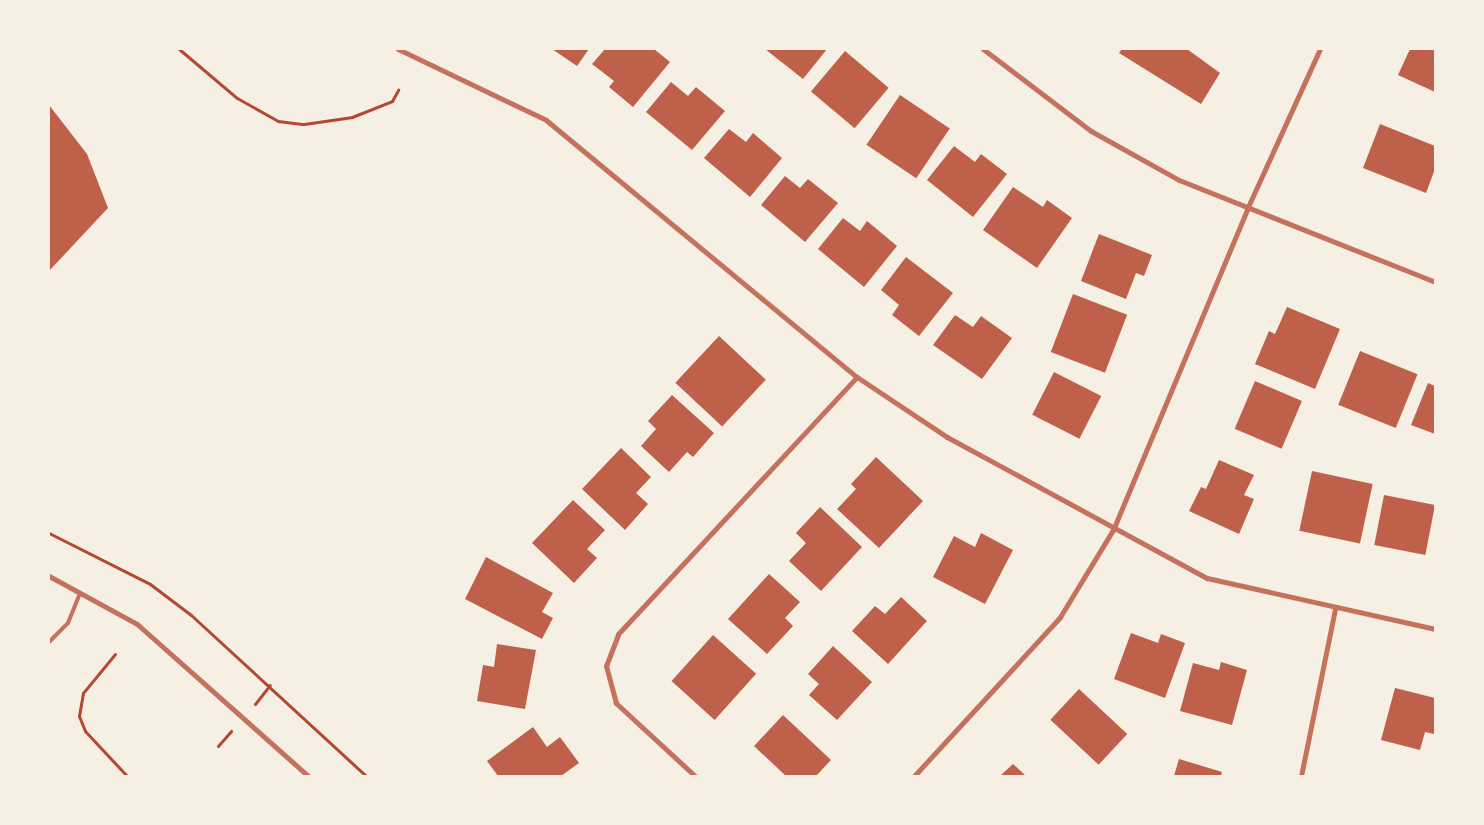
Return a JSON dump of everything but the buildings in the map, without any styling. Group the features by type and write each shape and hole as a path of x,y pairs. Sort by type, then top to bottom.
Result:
{"street":[{"path":"398,49 546,120 857,377 946,437 1113,530 1207,578 1435,629"},
{"path":"983,49 1091,131 1179,180 1435,282"},
{"path":"914,776 1060,617 1113,530 1248,208 1320,49"},
{"path":"695,776 616,703 606,666 618,634 857,377"},
{"path":"49,576 136,624 308,776"},
{"path":"1301,776 1335,608"}],"lane":[{"path":"49,642 68,624 80,593"}],"path":[{"path":"179,49 237,98 278,121 304,124 352,117 392,101 398,90"},
{"path":"49,533 150,584 191,615 366,776"},
{"path":"114,654 83,693 79,716 85,731 127,776"}]}
